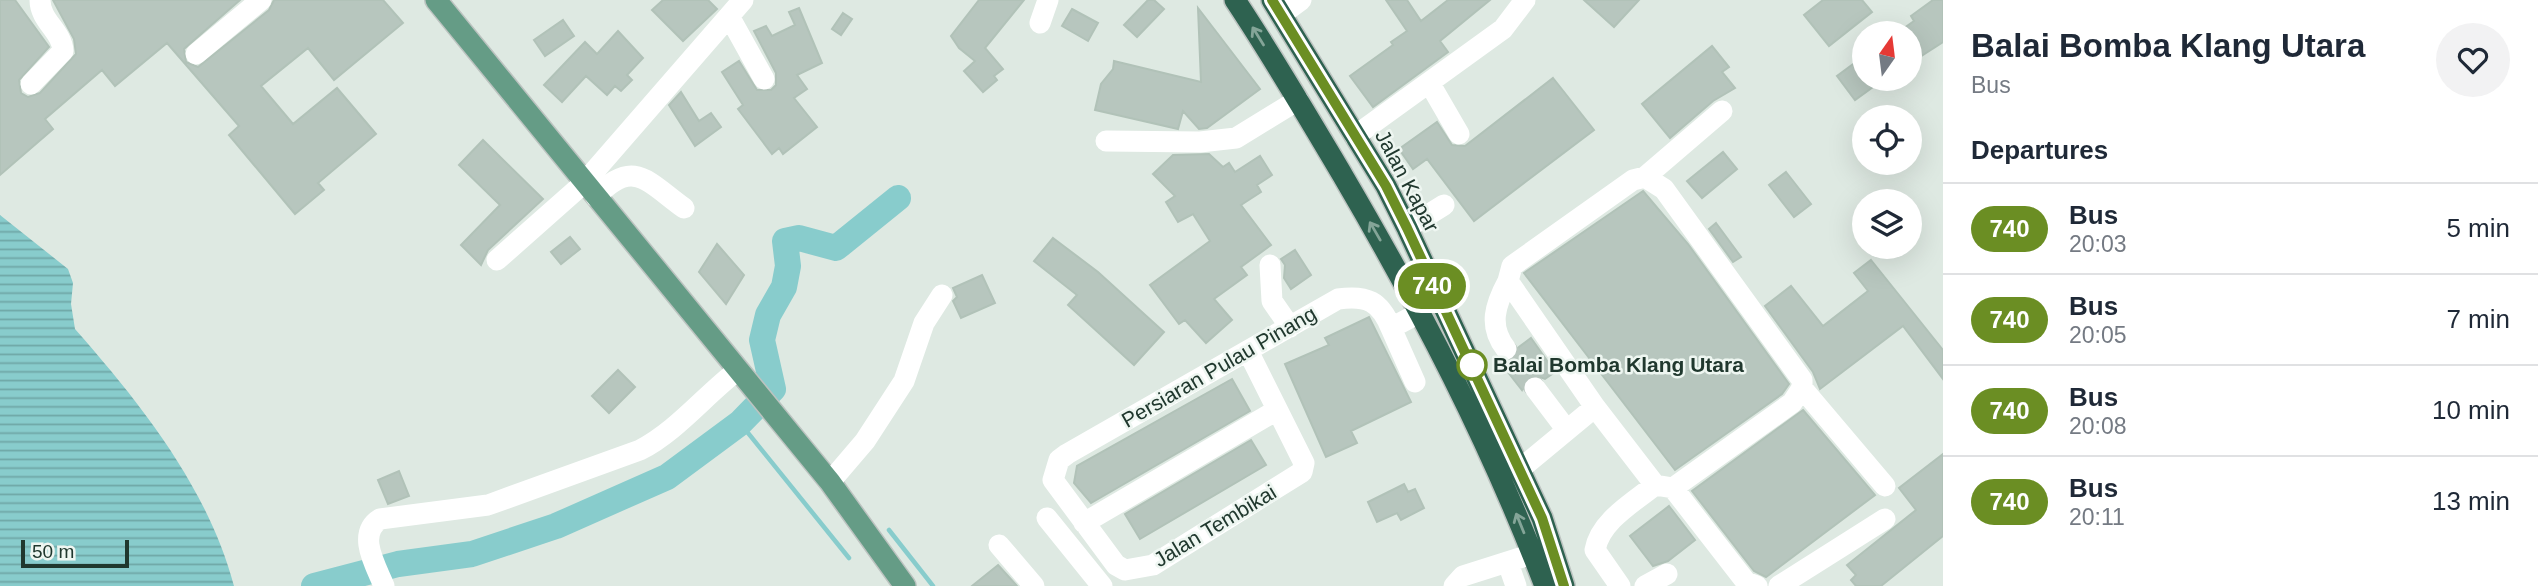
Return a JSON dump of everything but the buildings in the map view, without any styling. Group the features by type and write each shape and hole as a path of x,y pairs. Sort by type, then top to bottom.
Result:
{"highway":[{"path":"1235,0 1298,100 1421,312 1474,416 1545,586"},
{"name":"Jalan Kapar","path":"1277,7 1407,228 1542,518 1564,586"}],"main road":[{"path":"436,0 830,482 905,586"}],"street":[{"path":"31,84 64,51 60,40 40,14 40,0"},
{"path":"196,54 261,0"},
{"path":"1040,23 1048,0"},
{"path":"1277,7 1301,0"},
{"path":"1354,136 1430,84 1510,22 1525,0"},
{"path":"590,190 735,6"},
{"path":"735,6 764,79"},
{"path":"1430,84 1459,134"},
{"path":"1106,141 1200,142 1236,138 1298,100"},
{"path":"1506,349 1495,331 1494,322 1512,266 1633,180 1645,177 1722,111"},
{"path":"497,260 590,190 622,176 636,176 684,208"},
{"path":"1620,586 1595,550 1597,539 1604,528 1792,403 1802,388 1802,380 1664,189 1645,177"},
{"path":"1407,228 1444,205"},
{"path":"1270,265 1272,301 1290,327"},
{"path":"1508,281 1595,407 1746,582 1757,586"},
{"path":"830,482 865,441 904,380 924,323 942,295"},
{"name":"Persiaran Pulau Pinang","path":"1084,523 1053,480 1059,460 1338,299 1363,297 1378,304 1415,382"},
{"path":"1391,328 1421,312"},
{"path":"1084,523 1277,411 1248,351"},
{"path":"383,584 370,550 368,537 373,524 387,516 488,505 640,450 658,441 706,395 743,376"},
{"path":"1535,388 1566,429"},
{"path":"1802,388 1885,486"},
{"path":"1520,470 1595,407"},
{"name":"Jalan Tembikai","path":"1084,523 1116,565 1125,570 1153,565 1302,472 1304,463 1277,411"},
{"path":"1047,518 1102,586"},
{"path":"1779,586 1885,519"},
{"path":"999,545 1034,586"},
{"path":"1454,586 1462,576 1532,554"},
{"path":"1508,563 1516,586"},
{"path":"1644,586 1667,574"}],"water":[{"path":"0,215 68,269 73,283 71,304 75,329 147,417 190,481 222,550 234,586 0,586"}],"waterway":[{"path":"314,586 398,564 472,554 556,526 667,477 740,423 773,389 762,340 768,315 784,287 788,266 785,241 799,238 836,248 898,198"},
{"path":"740,423 849,558"},
{"path":"889,530 933,586"}],"tunnel":[{"path":"1506,349 1535,388"}],"bus line":[{"name":"740","path":"1272,0 1386,186 1407,228 1426,273 1483,386 1542,518 1564,586"}],"place":[{"name":"Balai Bomba Klang Utara","path":"1472,365"}]}
